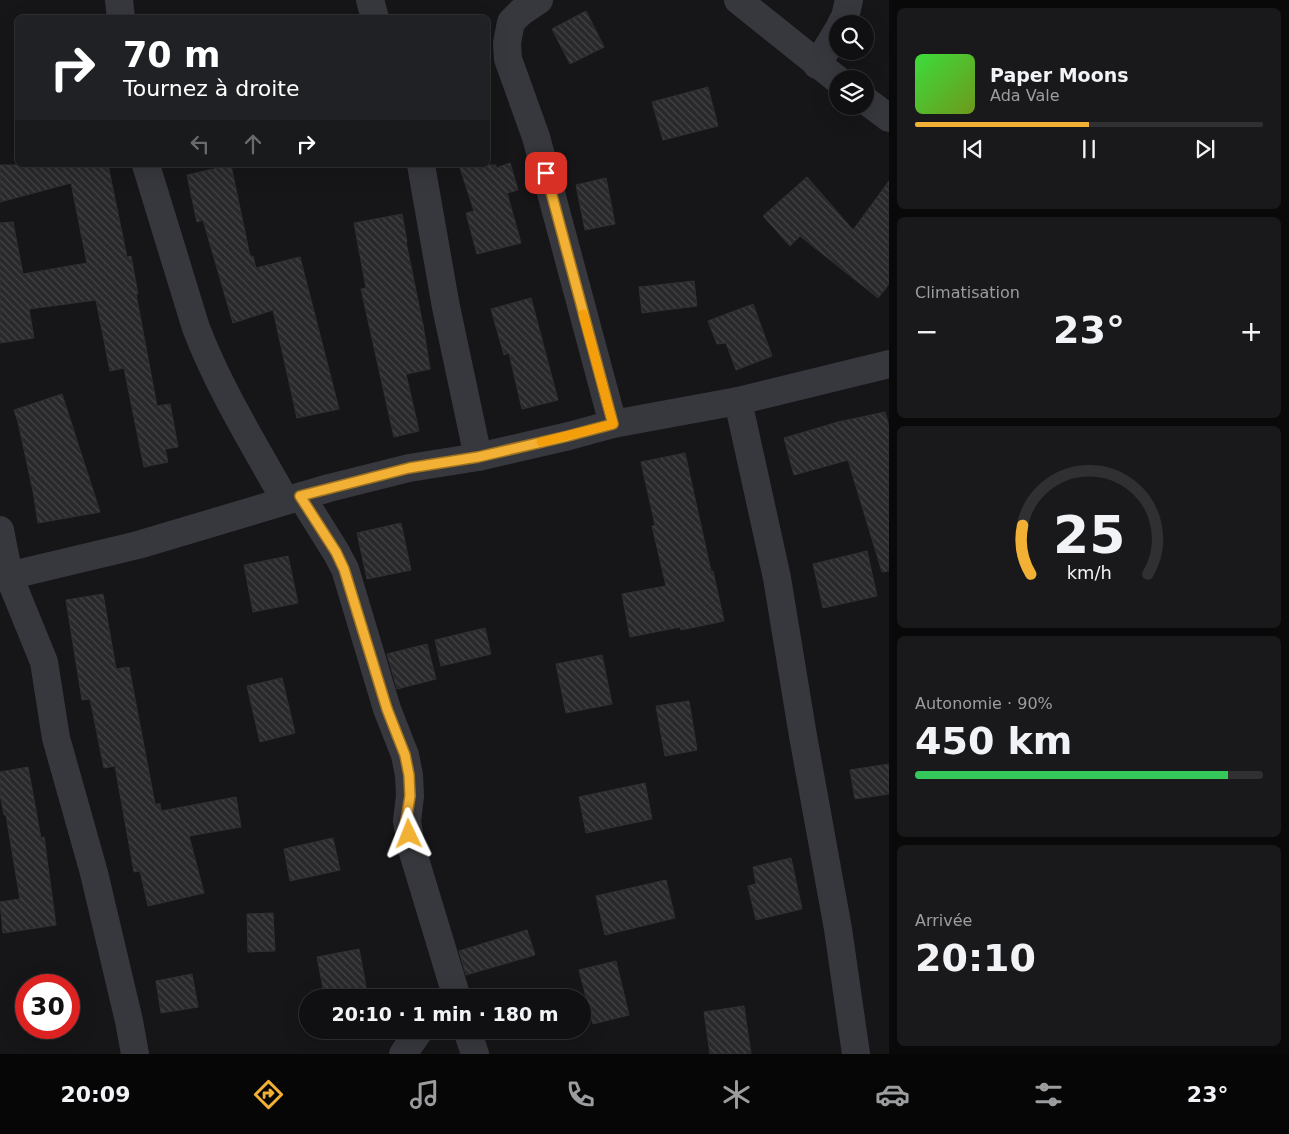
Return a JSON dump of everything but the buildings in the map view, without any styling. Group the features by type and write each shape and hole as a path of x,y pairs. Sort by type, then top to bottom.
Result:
{"street":[{"path":"119,0 121,15"},
{"path":"370,0 374,15"},
{"path":"540,0 521,12 511,22 506,43 508,59 536,137 613,424"},
{"path":"738,0 827,73 830,60"},
{"path":"845,15 849,0"},
{"path":"874,107 889,118"},
{"path":"147,167 196,328 226,396 293,498 336,552 344,569 387,709 405,755 409,775 410,796 406,821 411,846 450,989"},
{"path":"422,167 446,307 478,457"},
{"path":"5,577 138,545 293,498 409,468 478,457 613,424 738,401 889,364"},
{"path":"738,401 777,578 838,929 856,1054"},
{"path":"0,530 5,577 44,662 56,738 94,873 135,1054"},
{"path":"402,1054 413,1039"},
{"path":"471,1039 475,1054"}],"slow traffic":[{"path":"541,442 613,424 583,314"}],"route":[{"path":"409,834 406,821 410,796 409,775 405,755 387,709 344,569 336,552 300,496 409,468 478,457 613,424 546,173"}]}
